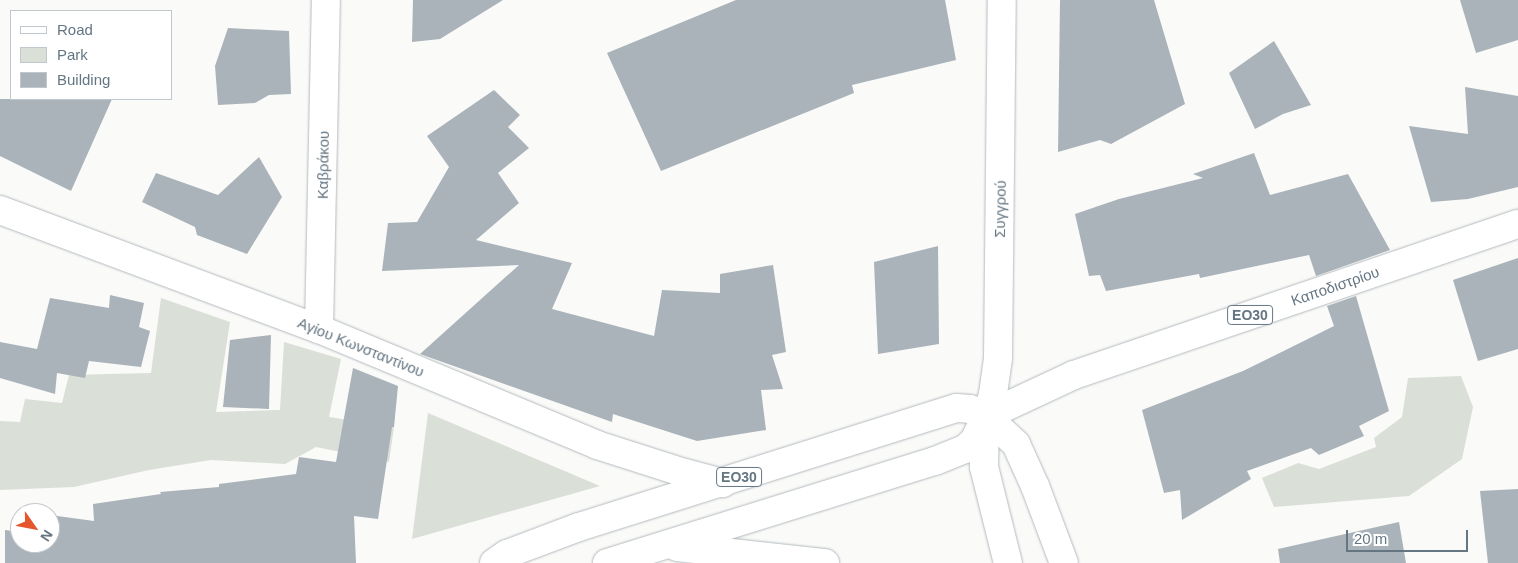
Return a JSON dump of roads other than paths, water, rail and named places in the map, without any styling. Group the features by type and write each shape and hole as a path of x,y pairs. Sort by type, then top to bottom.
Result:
{"main road":[{"name":"Καβράκου","path":"319,329 326,0"},
{"name":"Συγγρού","path":"986,416 996,380 998,358 1002,0"},
{"name":"Αγίου Κωνσταντίνου","path":"0,210 319,329 597,445 723,483"},
{"name":"Καποδιστρίου","path":"986,416 1074,375 1518,224"},
{"name":"ΕΟ30","path":"494,563 507,554 579,527 723,483 950,409 970,409 986,416 1001,428 1019,451 1064,563"},
{"path":"606,563 954,454 970,445 986,416"},
{"path":"986,416 983,446 984,467 1008,563"},
{"path":"663,546 825,563"}]}
